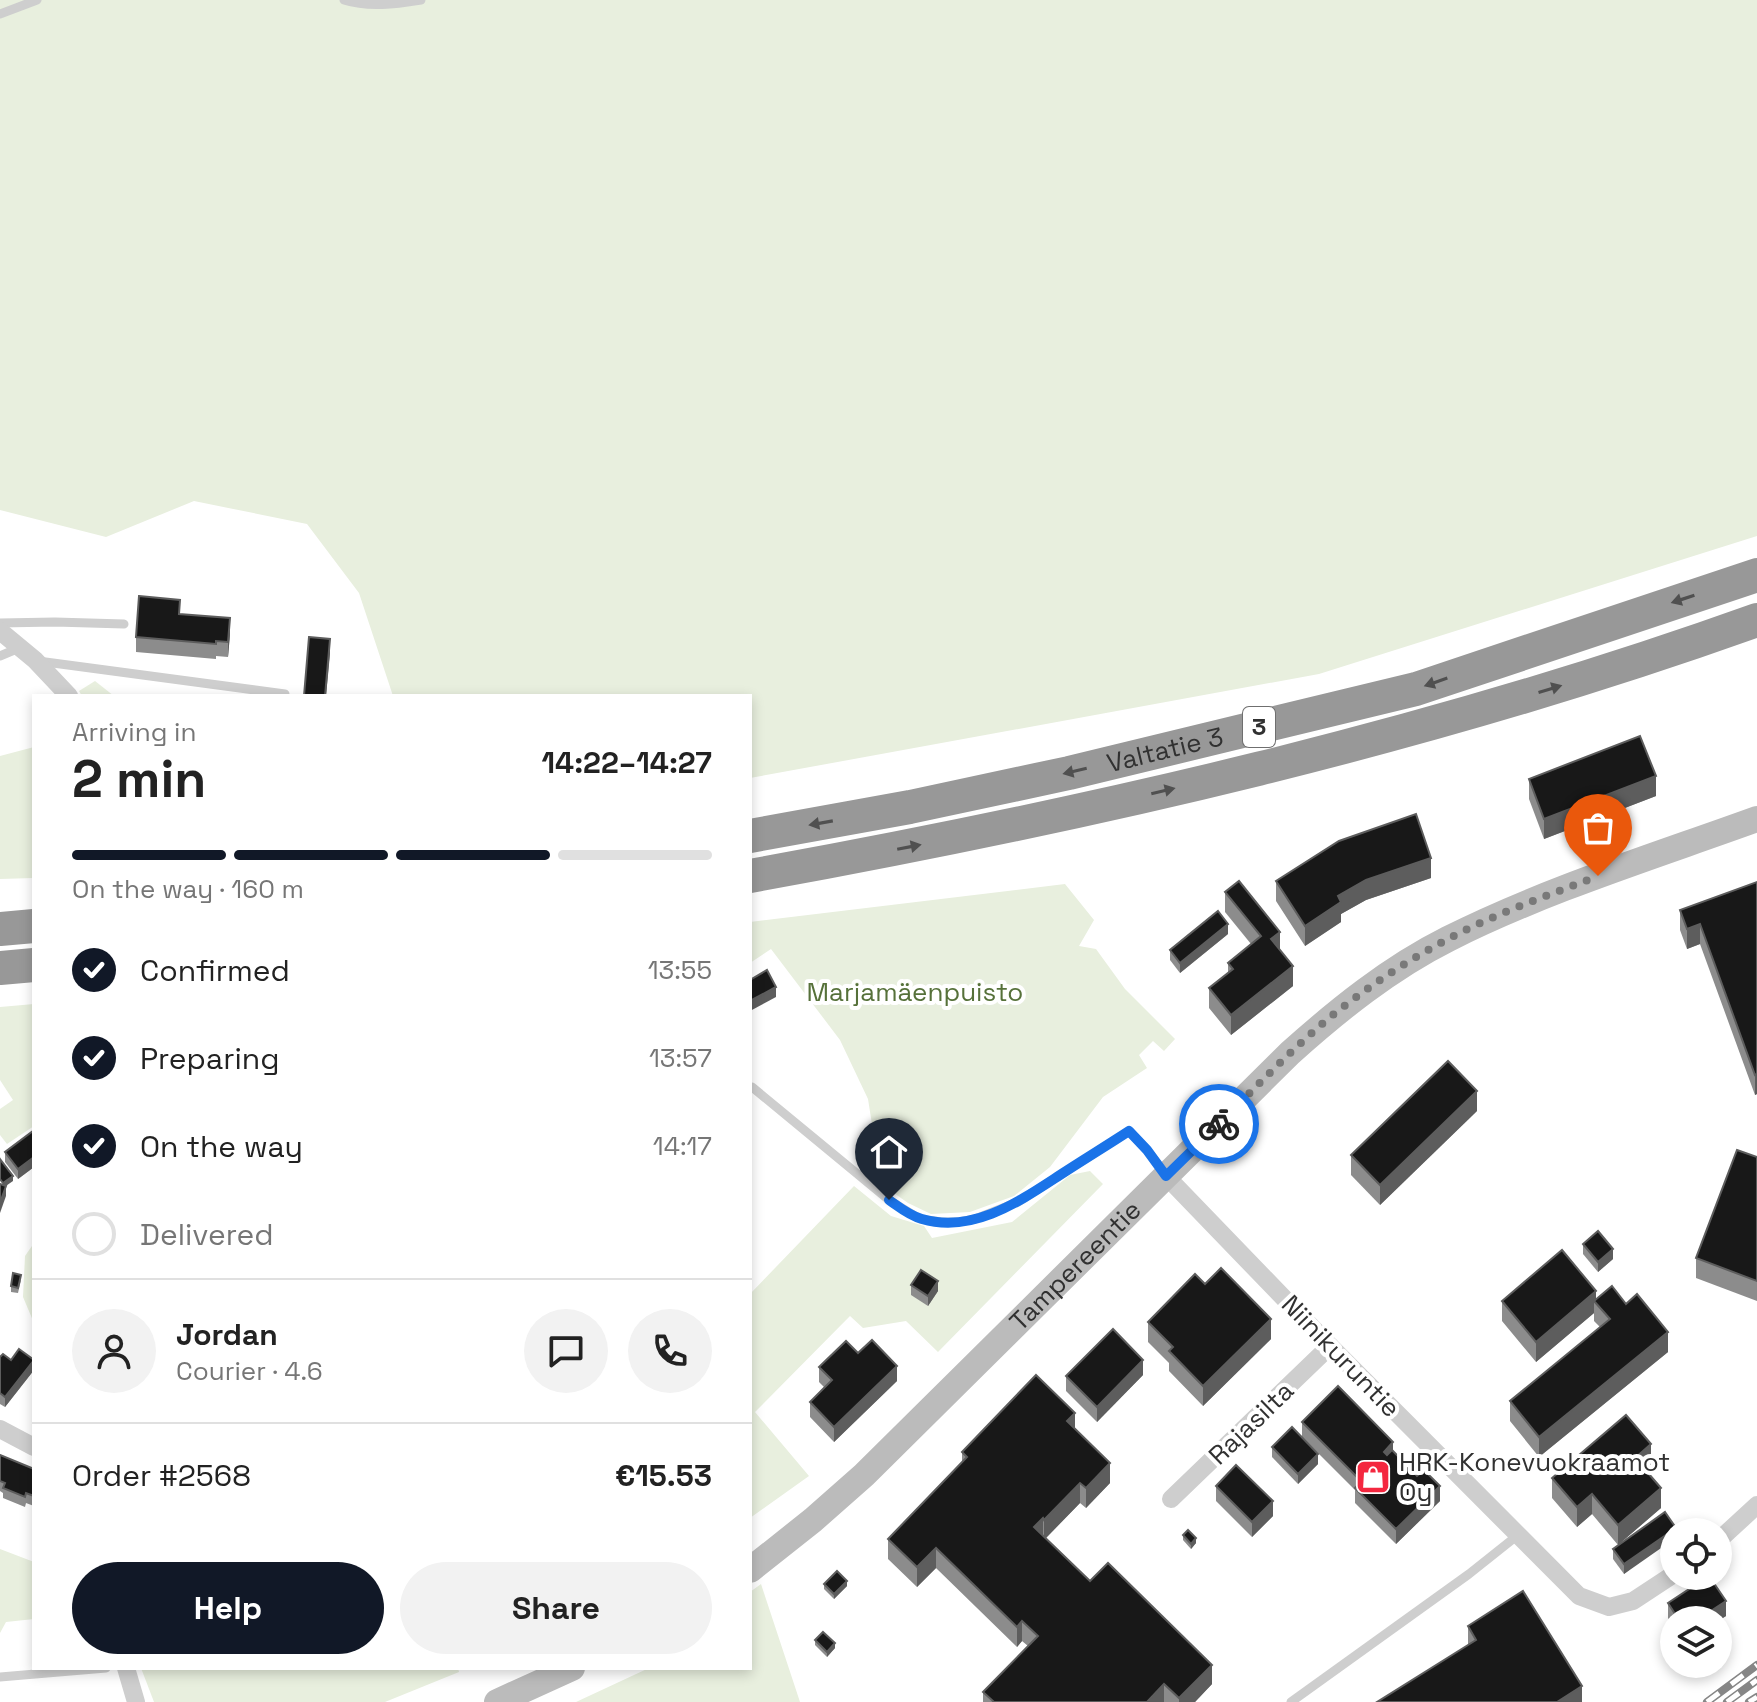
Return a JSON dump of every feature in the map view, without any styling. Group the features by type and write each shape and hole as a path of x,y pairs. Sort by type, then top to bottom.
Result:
{"highway":[{"name":"Valtatie 3","path":"752,836 910,807 1069,773 1416,689 1757,575"},
{"name":"Valtatie 3","path":"752,876 1065,814 1257,769 1530,695 1757,620"},
{"path":"0,929 32,926"},
{"path":"0,968 32,965"}],"main road":[{"name":"Tampereentie","path":"752,1568 864,1475 1290,1053 1388,974 1446,940 1516,908 1757,819"},
{"path":"497,1702 568,1670"}],"street":[{"path":"0,631 35,660 67,694"},
{"name":"Niinikuruntie","path":"1166,1176 1579,1596 1609,1607 1633,1601 1660,1583"},
{"name":"Rajasilta","path":"1171,1499 1330,1346"},
{"path":"0,1429 32,1446"},
{"path":"1732,1528 1757,1505"},
{"path":"127,1670 136,1702"}],"lane":[{"path":"0,14 37,0"},
{"path":"344,0 388,5 421,0"},
{"path":"0,623 124,624"},
{"path":"0,656 20,648"},
{"path":"35,660 285,694"},
{"path":"752,1087 889,1200 920,1219 958,1222 997,1212 1018,1202 1129,1131 1166,1176"},
{"path":"1291,1702 1518,1535"},
{"path":"0,1677 82,1670"}],"green space":[{"path":"0,0 1757,0 1757,536 1319,674 752,778 752,694 392,694 359,593 307,524 194,501 106,537 0,510"},
{"path":"95,681 111,694 81,694 79,691"},
{"path":"32,748 32,878 0,879 0,756"},
{"name":"Marjamäenpuisto","path":"1065,884 1094,920 1079,946 1096,949 1125,989 1175,1039 1164,1051 1153,1041 1139,1055 1147,1068 1103,1097 1050,1167 1014,1196 970,1212 931,1214 908,1203 863,1171 877,1156 868,1099 840,1040 771,949 752,962 752,922"},
{"path":"32,1004 32,1127 7,1144 0,1135 0,1109 13,1100 0,1080 0,1007"},
{"path":"1090,1171 1103,1184 938,1352 906,1321 863,1328 850,1316 755,1412 809,1476 752,1517 752,1292 854,1186 891,1216 924,1226 932,1238 1012,1222 1070,1175"},
{"path":"32,1246 32,1318 23,1297 25,1256"},
{"path":"0,1549 32,1561 32,1619 6,1622 0,1633"},
{"path":"761,1584 800,1702 576,1702 645,1670 752,1670 752,1591"},
{"path":"142,1670 459,1672 385,1702 154,1702"}],"building":[{"path":"139,596 180,600 179,614 230,618 228,642 216,641 216,644 136,637"},
{"path":"309,637 330,639 325,694 304,694"},
{"path":"1640,736 1656,776 1544,819 1529,779"},
{"path":"1416,814 1431,858 1366,880 1338,896 1341,902 1305,926 1276,881 1339,841"},
{"path":"1239,881 1280,932 1271,939 1293,966 1231,1015 1209,988 1233,969 1228,963 1261,936 1225,892"},
{"path":"1757,882 1755,1075 1700,924 1687,929 1680,910"},
{"path":"1218,911 1228,924 1180,963 1170,950"},
{"path":"767,970 776,987 752,1000 752,979"},
{"path":"1448,1061 1477,1091 1380,1185 1351,1155"},
{"path":"32,1132 32,1158 18,1169 5,1152"},
{"path":"1737,1150 1757,1157 1757,1281 1696,1258"},
{"path":"0,1159 13,1176 3,1183 0,1179"},
{"path":"0,1184 6,1186 0,1203"},
{"path":"1598,1231 1613,1249 1598,1262 1583,1244"},
{"path":"1562,1250 1596,1291 1536,1342 1502,1301"},
{"path":"1221,1268 1271,1319 1203,1386 1169,1351 1173,1347 1148,1322 1195,1274 1205,1284"},
{"path":"921,1270 938,1281 928,1296 911,1285"},
{"path":"13,1273 21,1275 18,1288 11,1286"},
{"path":"1612,1286 1626,1304 1637,1294 1668,1332 1539,1437 1510,1401 1610,1319 1594,1301"},
{"path":"1113,1329 1143,1360 1097,1407 1066,1376"},
{"path":"872,1340 897,1366 834,1427 810,1402 832,1380 819,1367 846,1341 858,1353"},
{"path":"19,1349 32,1359 32,1363 5,1397 0,1393 0,1357 3,1354 11,1360"},
{"path":"1036,1375 1075,1413 1067,1421 1110,1463 1086,1488 1080,1483 1034,1527 1090,1581 1108,1563 1212,1665 1179,1698 1164,1684 1147,1702 994,1702 983,1692 1038,1636 1022,1621 1017,1627 936,1548 917,1567 888,1539 967,1457 962,1452"},
{"name":"HRK-Konevuokraamot Oy","path":"1338,1386 1393,1442 1384,1452 1387,1455 1392,1450 1417,1476 1424,1470 1440,1486 1396,1529 1355,1488 1366,1476 1363,1473 1358,1478 1302,1422"},
{"path":"1626,1415 1651,1444 1635,1458 1661,1488 1618,1525 1592,1494 1577,1507 1552,1478"},
{"path":"1292,1427 1318,1454 1298,1474 1272,1447"},
{"path":"0,1455 32,1468 32,1495 26,1493 25,1497 3,1488 5,1483 0,1481"},
{"path":"1236,1465 1273,1501 1252,1522 1216,1486"},
{"path":"1665,1512 1669,1518 1660,1518 1660,1539 1624,1564 1613,1549"},
{"path":"1188,1530 1196,1538 1191,1544 1183,1535"},
{"path":"837,1571 847,1581 834,1594 824,1584"},
{"path":"1688,1590 1719,1590 1726,1601 1718,1606 1670,1606 1668,1603"},
{"path":"1523,1591 1582,1686 1557,1702 1377,1702 1476,1640 1468,1626"},
{"path":"823,1632 835,1643 827,1652 815,1640"}],"railway":[{"path":"1707,1702 1757,1665"},
{"path":"1727,1702 1757,1680"},
{"path":"1749,1702 1757,1697"}],"way so far":[{"path":"1219,1124 1290,1053 1388,974 1480,923 1598,876"}],"place":[{"name":"HRK-Konevuokraamot Oy","path":"1373,1477"}],"route":[{"path":"889,1200 920,1219 958,1222 975,1219 1018,1202 1129,1131 1166,1176 1219,1124"}]}
